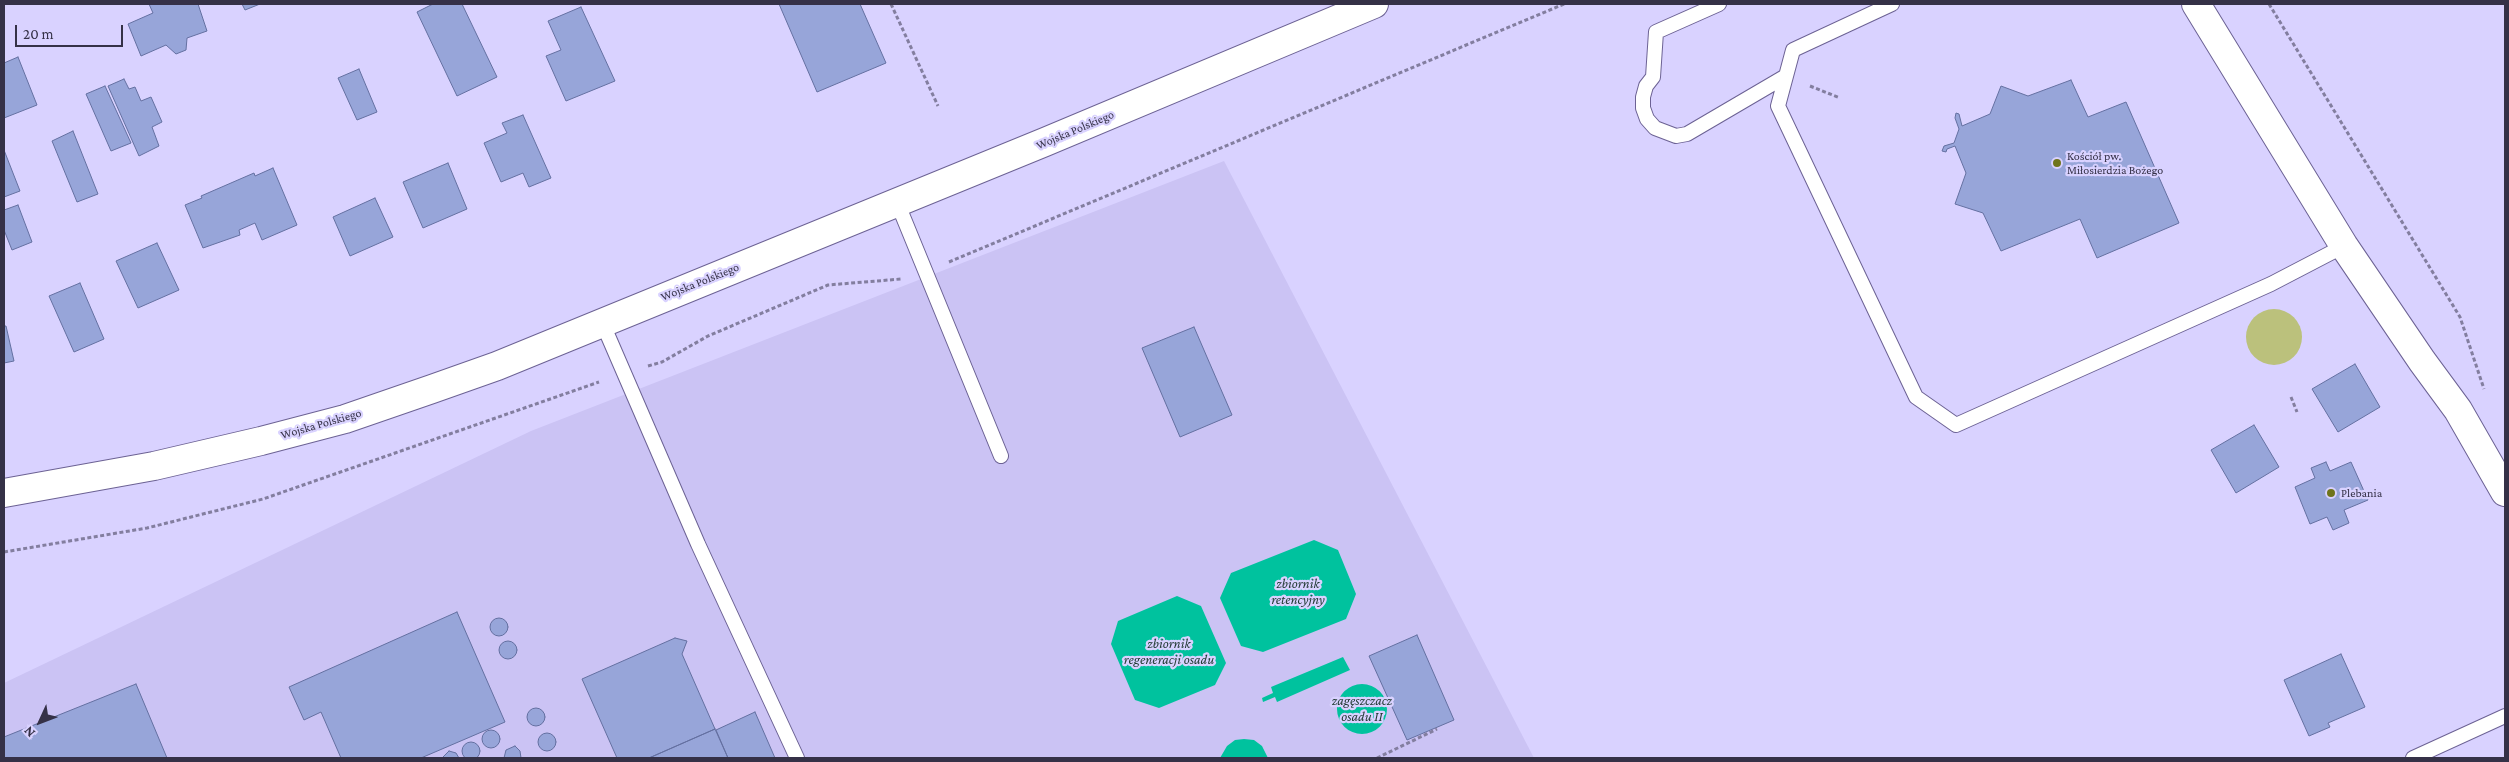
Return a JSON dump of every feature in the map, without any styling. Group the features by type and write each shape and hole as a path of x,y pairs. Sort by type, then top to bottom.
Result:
{"main road":[{"name":"Wojska Polskiego","path":"4,493 154,466 261,441 345,419 497,366 1060,136 1374,4"},
{"path":"2196,4 2344,246 2458,410 2505,492"}],"lane":[{"path":"1718,4 1656,32 1653,77 1646,86 1643,97 1643,108 1647,119 1655,128 1676,136 1687,134 1786,76"},
{"path":"1892,4 1793,50 1778,106 1916,397 1956,425 2271,284 2344,246"},
{"path":"897,202 1001,456"},
{"path":"602,322 698,544 797,758"},
{"path":"2413,758 2505,716"}],"path":[{"path":"891,4 938,106"},
{"path":"4,552 147,528 263,499 624,373 662,362 708,336 828,285 913,278 1564,4"},
{"path":"2269,4 2460,317 2485,392"},
{"path":"1786,76 1840,98"},
{"path":"2291,397 2297,412"},
{"path":"1377,758 1437,729"}],"shaded area":[{"path":"1224,161 1534,758 4,758 4,683 531,431"},
{"path":"2274,309 2285,311 2294,317 2300,326 2302,337 2300,348 2294,357 2285,363 2274,365 2263,363 2254,357 2248,348 2246,337 2248,326 2254,317 2263,311"}],"water":[{"name":"zbiornik retencyjny","path":"1314,540 1338,550 1356,594 1346,619 1263,652 1241,646 1220,598 1231,573"},
{"name":"zbiornik regeneracji osadu","path":"1177,596 1201,606 1226,663 1215,685 1159,708 1135,700 1111,644 1118,621"},
{"path":"1343,657 1350,670 1277,702 1275,697 1263,702 1262,698 1273,693 1271,687"},
{"name":"zagęszczacz osadu II","path":"1357,684 1367,684 1380,691 1387,704 1387,714 1380,727 1367,734 1357,734 1348,730 1341,723 1337,714 1337,704 1341,695 1348,688"},
{"path":"1235,740 1254,740 1262,746 1268,758 1220,758 1227,746"}],"building":[{"path":"149,4 198,4 207,31 187,38 186,50 176,54 166,45 141,56 128,24 153,13"},
{"path":"242,4 260,4 245,10"},
{"path":"433,4 462,4 497,77 457,96 417,12"},
{"path":"779,4 860,4 886,63 817,92"},
{"path":"581,7 615,81 566,101 546,56 561,50 548,21"},
{"path":"18,57 37,105 4,118 4,63"},
{"path":"359,69 377,112 357,120 338,78"},
{"path":"124,79 129,89 135,87 141,101 151,97 162,122 152,127 159,146 139,156 108,86"},
{"name":"Kościół pw. Miłosierdzia Bożego","path":"2071,80 2088,117 2126,102 2179,223 2097,258 2080,219 2001,251 1983,213 1955,204 1966,173 1955,146 1947,149 1946,152 1942,151 1944,146 1954,143 1959,129 1955,118 1956,113 1959,114 1962,126 1990,114 2001,86 2028,96"},
{"path":"105,86 131,143 111,151 86,94"},
{"path":"523,115 551,178 529,187 523,173 501,182 484,143 507,133 502,123"},
{"path":"73,131 98,194 77,202 52,141"},
{"path":"4,150 20,191 4,197"},
{"path":"448,163 467,209 423,228 403,182"},
{"path":"273,168 297,225 262,240 255,223 239,230 240,235 203,248 185,205 254,173 255,176"},
{"path":"375,198 393,237 350,256 333,217"},
{"path":"18,205 32,242 12,250 4,230 4,210"},
{"path":"157,243 179,290 138,308 116,261"},
{"path":"80,283 104,339 74,352 49,296"},
{"path":"4,326 6,326 14,361 4,363"},
{"path":"1194,327 1232,415 1180,437 1142,348"},
{"path":"2355,364 2380,407 2338,432 2312,389"},
{"path":"2254,425 2279,467 2236,493 2211,450"},
{"name":"Plebania","path":"2326,462 2330,471 2351,462 2368,500 2344,510 2349,523 2333,530 2327,517 2310,524 2295,487 2315,478 2311,468"},
{"path":"457,612 505,722 421,758 341,758 321,712 304,720 289,687"},
{"path":"499,618 505,621 508,627 505,633 499,636 493,633 490,627 493,621"},
{"path":"1417,635 1454,720 1407,740 1369,656"},
{"path":"675,638 687,641 682,654 715,729 649,758 617,758 582,679"},
{"path":"508,641 514,644 517,650 514,656 508,659 502,656 499,650 502,644"},
{"path":"2341,654 2365,707 2328,723 2330,727 2309,736 2284,680"},
{"path":"136,684 167,758 4,758 4,737"},
{"path":"536,708 542,711 545,717 542,723 536,726 530,723 527,717 530,711"},
{"path":"755,712 775,758 728,758 716,730"},
{"path":"715,729 728,758 649,758"},
{"path":"491,730 497,733 500,739 497,745 491,748 485,745 482,739 485,733"},
{"path":"547,733 553,736 556,742 553,748 547,751 541,748 538,742 541,736"},
{"path":"471,742 477,745 480,751 477,757 471,760 465,757 462,751 465,745"},
{"path":"515,746 520,751 521,758 504,758 506,750"},
{"path":"449,751 456,753 459,758 442,758"}],"place":[{"name":"Kościół pw. Miłosierdzia Bożego","path":"2057,163"},
{"name":"Plebania","path":"2331,493"}]}
